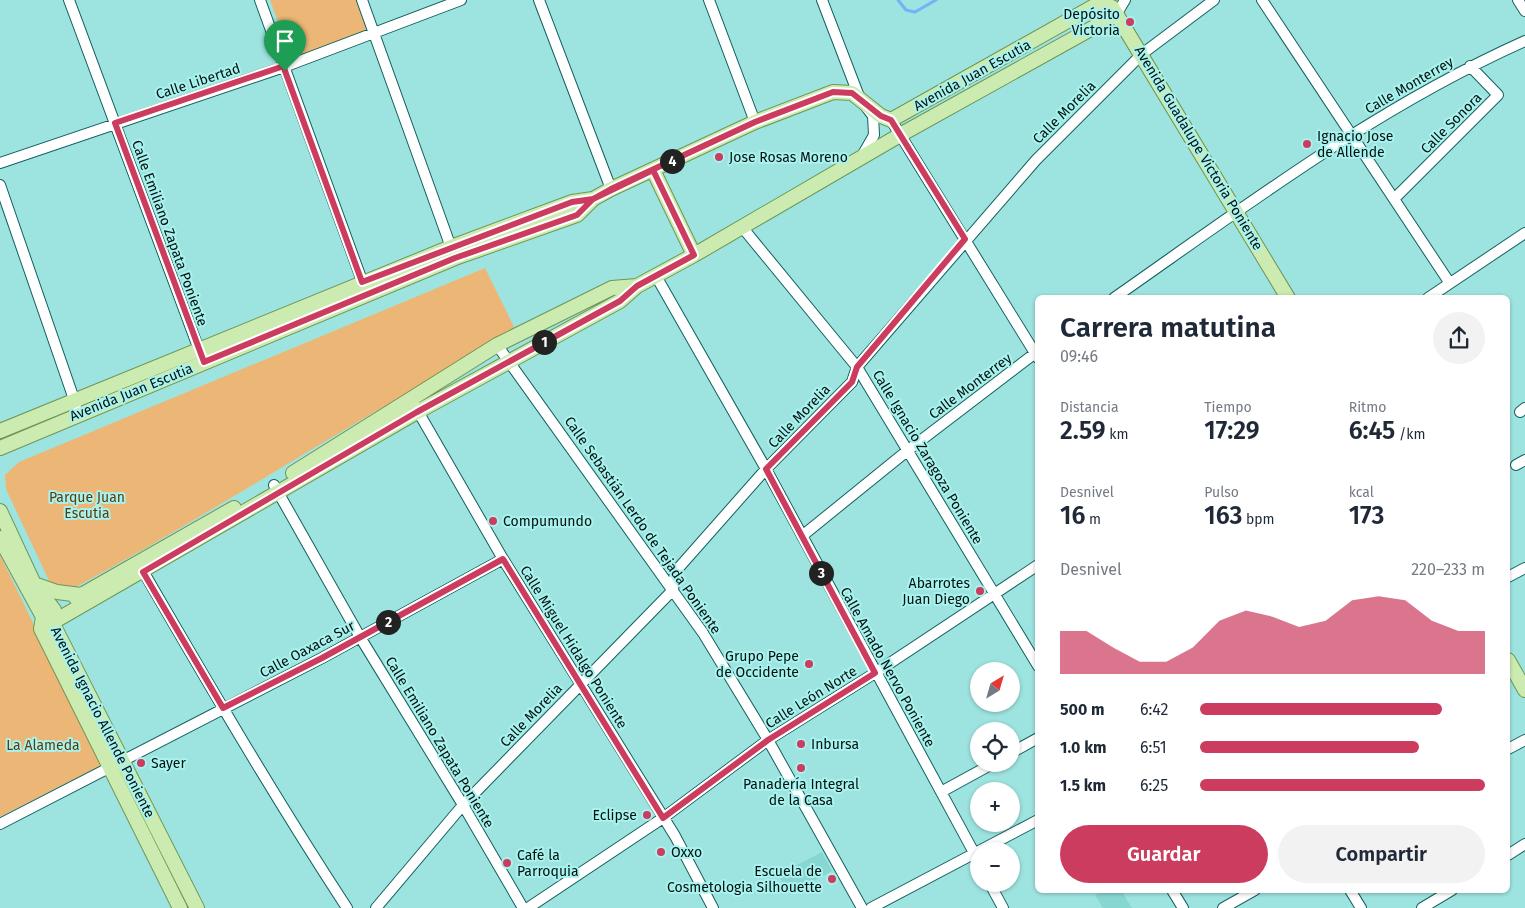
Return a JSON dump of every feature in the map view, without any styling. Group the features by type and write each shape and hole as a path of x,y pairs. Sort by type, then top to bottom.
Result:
{"main road":[{"name":"Avenida Juan Escutia","path":"0,431 77,407 453,252 577,215 593,199 611,189 755,122 833,92 852,93 881,116 891,120 1106,0"},
{"name":"Avenida Guadalupe Victoria Poniente","path":"1106,0 1142,54 1286,295"},
{"name":"Avenida Juan Escutia","path":"414,406 510,361 620,301 637,286 900,135 1116,15"},
{"path":"653,170 694,255"},
{"name":"Avenida Juan Escutia","path":"47,619 276,489 414,406 497,345 612,288 637,286"},
{"name":"Avenida Juan Escutia","path":"0,448 77,407"},
{"name":"Avenida Ignacio Allende Poniente","path":"0,511 34,584 47,619 180,908"},
{"name":"Avenida Ignacio Allende Poniente","path":"0,538 47,619"},
{"name":"Avenida Juan Escutia","path":"47,619 81,595 143,565"},
{"path":"34,584 50,591 81,595"},
{"path":"1510,664 1525,690"},
{"name":"Avenida Ignacio Allende Poniente","path":"115,764 197,908"}],"street":[{"name":"Calle Emiliano Zapata Poniente","path":"69,0 202,356"},
{"path":"260,0 364,288"},
{"path":"362,0 453,252"},
{"name":"Calle Libertad","path":"0,163 284,66 461,0"},
{"path":"539,0 611,189"},
{"path":"709,0 755,122"},
{"path":"822,0 860,99 874,116 875,128 871,143 862,157"},
{"name":"Avenida Juan Escutia","path":"1116,15 1126,0"},
{"name":"Calle Morelia","path":"376,908 463,805 674,590 675,572 766,469 852,382 857,367 965,239 1036,160 1142,54 1214,0"},
{"path":"1262,0 1353,134 1449,282"},
{"path":"1518,0 1525,11"},
{"name":"Calle Monterrey","path":"1118,295 1237,211 1408,99 1470,66 1525,41"},
{"name":"Calle Sonora","path":"1394,199 1498,95 1470,66"},
{"path":"891,120 1035,351"},
{"path":"0,185 77,407"},
{"name":"Calle Ignacio Zaragoza Poniente","path":"742,226 857,367 1035,661"},
{"path":"1432,295 1525,233"},
{"name":"Calle Amado Nervo Poniente","path":"656,276 766,469 875,673 970,842"},
{"name":"Calle Sebastián Lerdo de Tejada Poniente","path":"497,345 704,634 768,740 862,908"},
{"name":"Calle Monterrey","path":"802,536 908,451 1035,356"},
{"name":"Calle Miguel Hidalgo Poniente","path":"414,406 503,559 663,818 713,908"},
{"name":"Calle Emiliano Zapata Poniente","path":"276,489 360,637 463,805 523,908"},
{"name":"Calle Oaxaca Sur","path":"0,824 360,637 503,559"},
{"path":"143,565 223,708 288,818 347,908"},
{"name":"Calle León Norte","path":"528,908 663,818 768,740 875,673 1035,567"},
{"path":"1510,576 1525,568"},
{"path":"1020,748 1035,740"},
{"path":"1510,748 1525,740"},
{"path":"941,792 977,772"},
{"path":"1000,842 1035,822"},
{"path":"1510,854 1525,844"},
{"path":"871,908 970,859"},
{"path":"994,892 1003,908"},
{"path":"1174,893 1183,908"},
{"path":"1223,908 1250,893"},
{"path":"1352,893 1361,908"},
{"path":"1422,908 1447,893"}],"shaded area":[{"path":"822,852 832,871 790,894 778,875"},
{"path":"1099,893 1123,893 1132,908 1103,908 1095,895"}],"green space":[{"path":"270,0 361,0 370,26 366,32 298,58 287,47"},
{"name":"Parque Juan Escutia","path":"485,268 516,331 71,590 51,585 6,489 5,475 19,462"},
{"name":"La Alameda","path":"0,555 102,765 0,817"}],"waterway":[{"path":"898,0 906,10 915,12 936,0"}],"place":[{"name":"Depósito Victoria","path":"1130,22"},
{"name":"Ignacio Jose de Allende","path":"1307,144"},
{"name":"Jose Rosas Moreno","path":"719,157"},
{"name":"Compumundo","path":"493,521"},
{"name":"Abarrotes Juan Diego","path":"980,591"},
{"name":"Grupo Pepe de Occidente","path":"809,664"},
{"name":"Inbursa","path":"801,744"},
{"name":"Sayer","path":"141,763"},
{"name":"Panadería Integral de la Casa","path":"801,768"},
{"name":"Eclipse","path":"647,815"},
{"name":"Oxxo","path":"661,852"},
{"name":"Café la Parroquia","path":"507,863"},
{"name":"Escuela de Cosmetologia Silhouette","path":"832,879"}],"route":[{"path":"285,71 284,66 115,123 204,362 455,258 577,215 593,199 611,189 755,122 833,92 844,91 852,93 881,116 891,120 965,239 857,367 852,382 766,469 875,673 768,740 663,818 503,559 322,658 223,708 143,572 417,412 620,301 637,286 694,255 653,170 593,199 572,202 362,282 285,71"}]}
